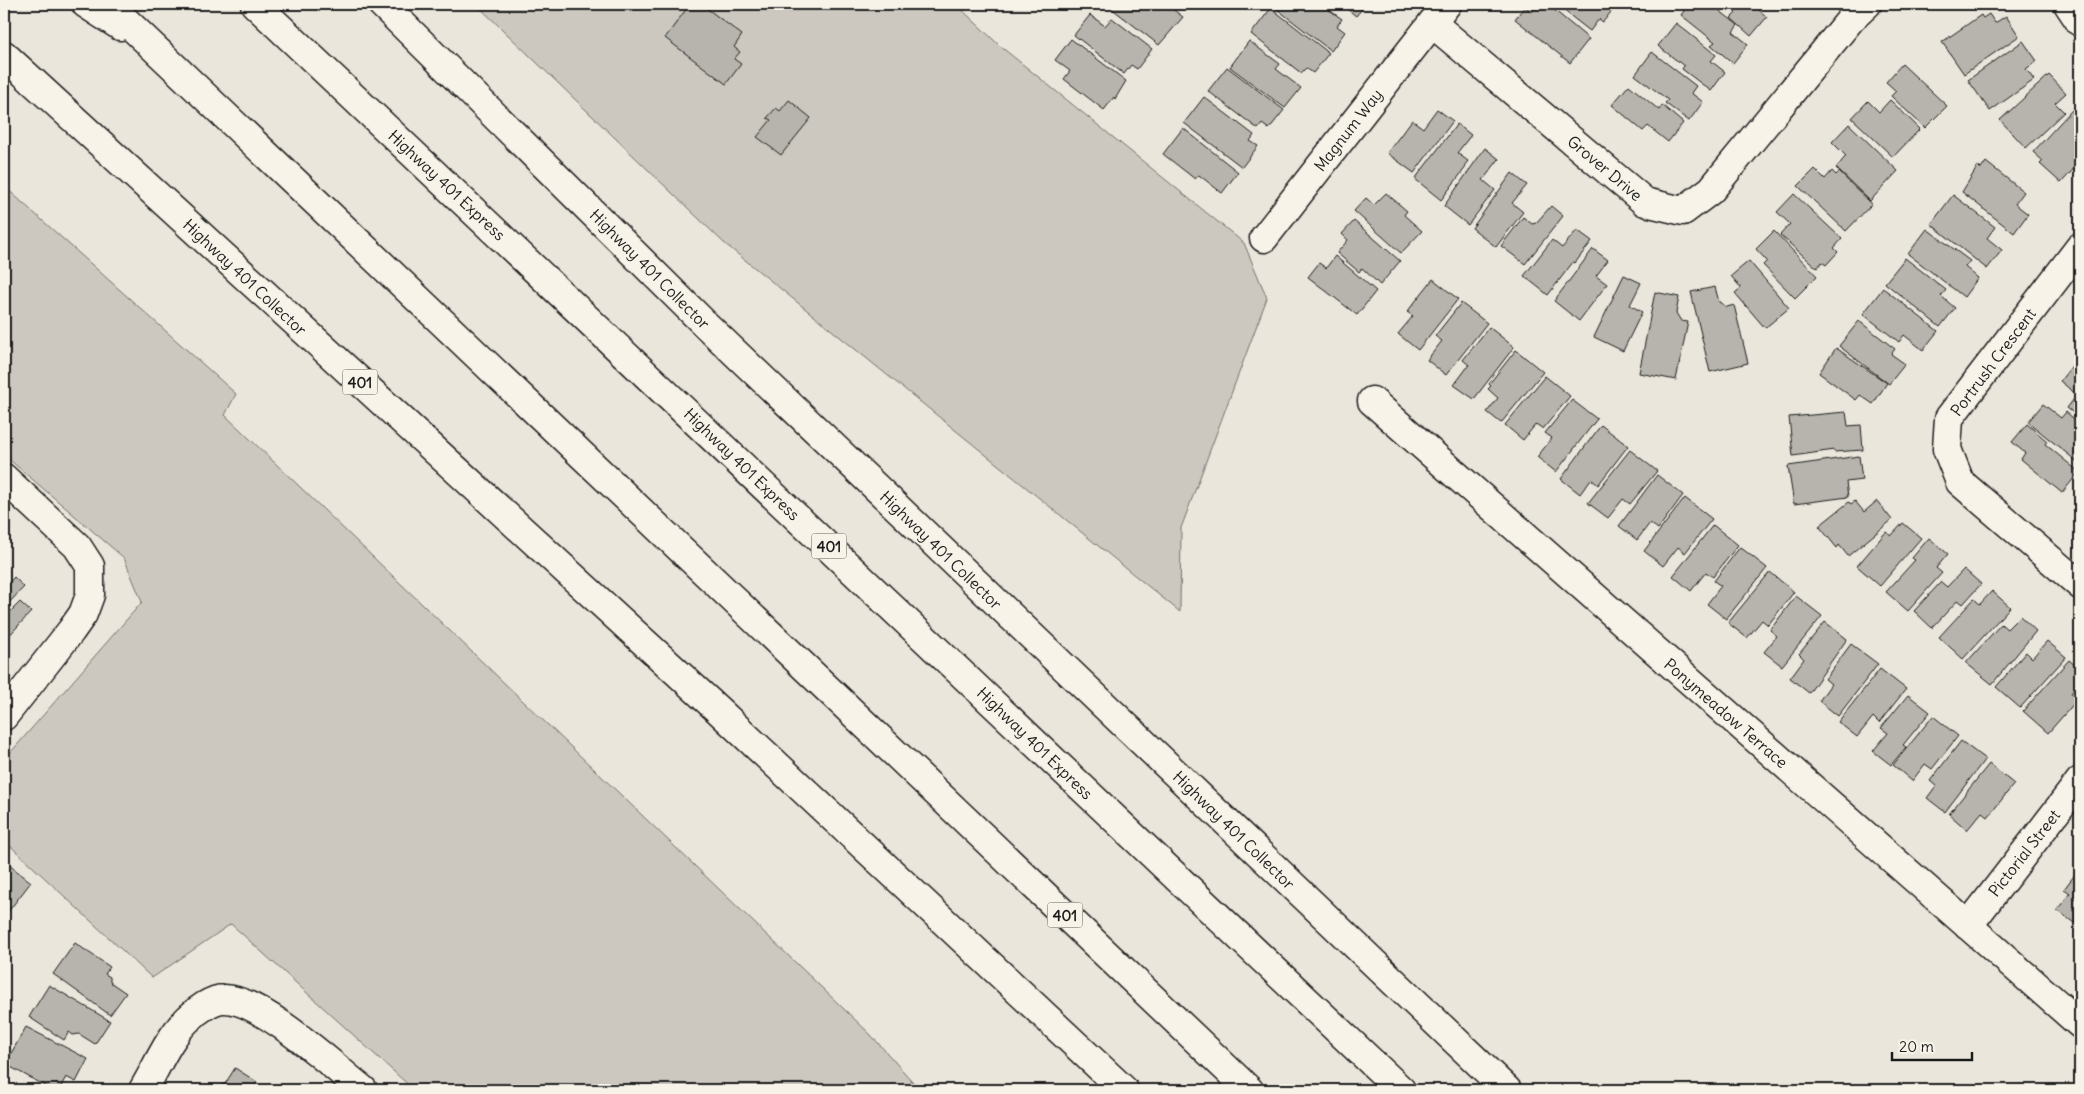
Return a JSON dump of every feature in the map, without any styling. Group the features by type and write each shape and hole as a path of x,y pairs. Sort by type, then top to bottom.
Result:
{"main road":[{"path":"86,4 157,51"},
{"name":"401","path":"108,4 1249,1090"},
{"name":"Highway 401 Express","path":"255,4 1400,1090"},
{"name":"Highway 401 Collector","path":"382,4 705,324 1507,1090"},
{"name":"Grover Drive","path":"1439,14 1644,202 1683,211 1711,190 1851,19 1868,4"},
{"path":"2068,4 2080,22"},
{"name":"Magnum Way","path":"1264,238 1439,14"},
{"name":"Highway 401 Collector","path":"4,55 717,709 1124,1090"},
{"name":"Portrush Crescent","path":"2080,247 1949,418 1947,448 1960,482 2080,584"},
{"name":"Ponymeadow Terrace","path":"1372,401 2080,1024"},
{"path":"4,478 77,546 90,566 90,595 84,614 4,716"},
{"name":"Pictorial Street","path":"1968,926 2080,781"},
{"path":"143,1090 178,1030 189,1018 212,1002 224,999 247,1003 270,1017 363,1090"}],"shaded area":[{"path":"476,4 956,4 1000,46 1244,243 1267,298 1181,528 1180,612 724,243"},
{"path":"4,186 236,394 225,415 870,1034 920,1090 414,1090 231,924 152,978 4,840 4,760 142,602 124,558 4,455"}],"building":[{"path":"690,4 701,4 742,35 734,47 740,52 734,59 741,64 726,84 665,38"},
{"path":"1106,4 1166,4 1183,17 1159,45"},
{"path":"1275,4 1321,4 1342,19 1337,26 1345,32 1331,51 1273,6"},
{"path":"1341,4 1366,4 1356,16"},
{"path":"1538,4 1547,4 1589,39 1570,63 1515,19 1525,6 1532,12"},
{"path":"1559,4 1609,4 1614,8 1603,22 1599,19 1590,31 1558,6"},
{"path":"1689,4 1711,4 1738,25 1733,32 1748,44 1733,63 1711,45 1715,42 1681,15"},
{"path":"1725,4 1752,4 1767,17 1751,36 1731,18 1736,13"},
{"path":"1271,8 1329,53 1313,73 1306,68 1301,73 1251,34"},
{"path":"1989,14 1995,23 2006,16 2019,36 1964,74 1942,42 1981,15 1983,18"},
{"path":"1090,15 1105,26 1112,18 1152,49 1137,69 1131,65 1124,74 1074,35"},
{"path":"1676,23 1716,55 1711,61 1725,72 1711,91 1682,69 1684,66 1658,46"},
{"path":"1071,39 1126,81 1115,99 1114,97 1104,110 1064,79 1070,71 1055,60"},
{"path":"1249,41 1280,64 1276,69 1301,88 1285,108 1230,67"},
{"path":"2023,41 2037,61 2026,69 2034,80 1990,111 1968,80"},
{"path":"1652,52 1696,86 1691,93 1703,102 1689,121 1665,103 1668,100 1635,75"},
{"path":"1902,64 1947,106 1925,128 1891,96 1896,91 1886,82"},
{"path":"1227,67 1284,110 1269,129 1262,124 1258,129 1208,91"},
{"path":"2049,75 2066,93 2055,103 2064,112 2026,148 2000,120"},
{"path":"1629,85 1659,110 1662,105 1683,123 1668,142 1648,126 1643,131 1612,105"},
{"path":"1204,97 1254,135 1250,141 1258,146 1242,167 1184,123"},
{"path":"789,100 811,118 781,155 757,137 771,120 767,118 776,108 780,111"},
{"path":"1890,100 1920,129 1893,157 1852,118 1868,101 1879,112"},
{"path":"1437,109 1453,121 1414,173 1387,153 1412,120 1423,128"},
{"path":"2072,110 2080,117 2080,162 2061,183 2040,164 2043,161 2033,152"},
{"path":"1457,124 1471,135 1457,153 1468,161 1464,166 1466,167 1441,200 1415,179"},
{"path":"1849,124 1898,171 1870,201 1836,168 1846,156 1832,142"},
{"path":"1183,128 1238,172 1222,193 1199,175 1195,179 1163,154"},
{"path":"1485,148 1499,159 1483,180 1495,190 1468,225 1444,206"},
{"path":"1986,162 2024,192 2015,204 2028,214 2014,233 1962,192 1978,166 1981,169"},
{"path":"1815,169 1825,179 1832,171 1836,175 1839,172 1872,204 1846,231 1798,186"},
{"path":"1512,173 1527,185 1512,203 1523,212 1496,247 1472,228"},
{"path":"1386,193 1407,211 1404,215 1422,231 1401,253 1354,211 1366,198 1374,205"},
{"path":"1794,194 1842,239 1834,248 1838,252 1826,265 1822,262 1817,268 1780,235 1790,224 1777,212"},
{"path":"1953,195 1995,227 1987,238 2002,250 1987,269 1931,224"},
{"path":"1551,206 1563,216 1525,264 1501,246 1523,217 1532,224 1536,223"},
{"path":"1354,221 1400,261 1380,285 1362,268 1359,272 1337,253 1348,240 1342,234"},
{"path":"1927,229 1970,261 1965,267 1978,278 1964,297 1908,254"},
{"path":"1577,230 1592,241 1548,295 1524,276 1552,240 1562,248"},
{"path":"1774,231 1817,276 1795,298 1763,265 1767,261 1756,249"},
{"path":"1593,249 1608,260 1596,276 1607,284 1579,321 1554,301"},
{"path":"1335,256 1376,291 1357,315 1308,277 1319,263 1326,268"},
{"path":"1905,258 1946,290 1941,296 1955,308 1940,327 1885,283"},
{"path":"1749,261 1789,308 1765,328 1735,293 1741,288 1731,276"},
{"path":"1624,275 1641,283 1630,305 1642,312 1623,351 1594,337"},
{"path":"1433,279 1458,299 1418,350 1398,334 1413,316 1407,312"},
{"path":"1715,287 1719,302 1727,307 1734,305 1748,363 1710,372 1691,292"},
{"path":"1883,288 1938,331 1923,350 1904,335 1899,342 1863,314"},
{"path":"1655,292 1679,297 1676,313 1681,321 1688,322 1676,380 1639,373"},
{"path":"1461,303 1487,323 1446,375 1427,360 1442,341 1435,336"},
{"path":"1859,321 1895,349 1891,354 1905,364 1889,384 1839,346"},
{"path":"1489,327 1514,347 1474,399 1454,385 1469,365 1463,360"},
{"path":"1836,348 1887,383 1873,404 1860,395 1856,400 1819,373"},
{"path":"1516,350 1543,372 1501,423 1487,412 1498,398 1488,389 1491,386 1489,384"},
{"path":"2075,362 2080,366 2080,418 2067,408 2077,395 2060,381"},
{"path":"1545,376 1570,396 1543,429 1536,424 1523,440 1505,425"},
{"path":"1572,400 1597,419 1556,472 1537,457 1552,438 1545,433"},
{"path":"2043,404 2061,418 2066,412 2080,424 2080,464 2028,422"},
{"path":"1846,412 1848,426 1861,425 1863,450 1834,452 1834,450 1793,456 1789,417"},
{"path":"2027,424 2047,441 2045,444 2079,472 2062,493 2021,459 2025,453 2012,442"},
{"path":"1601,425 1628,446 1598,485 1591,479 1580,494 1561,479"},
{"path":"1630,450 1657,471 1630,504 1623,499 1608,518 1588,503"},
{"path":"1859,456 1862,480 1846,482 1848,497 1794,504 1788,466"},
{"path":"1657,475 1683,495 1658,529 1650,523 1637,540 1619,526"},
{"path":"1685,498 1712,519 1685,553 1678,547 1663,566 1644,551"},
{"path":"1855,501 1864,512 1877,501 1892,520 1848,556 1839,545 1837,548 1819,526 1849,502 1851,504"},
{"path":"1903,523 1921,538 1880,586 1857,566 1886,532 1891,536"},
{"path":"1713,525 1738,545 1713,577 1706,572 1691,591 1673,576"},
{"path":"1929,538 1948,554 1936,568 1942,573 1908,611 1886,592 1915,560 1912,558"},
{"path":"1740,547 1767,568 1726,619 1707,604 1721,586 1714,581"},
{"path":"1964,569 1981,584 1963,604 1958,600 1932,628 1914,611 1941,582 1947,587"},
{"path":"1770,572 1794,592 1768,625 1762,620 1747,638 1728,623"},
{"path":"14,577 24,587 5,607 10,612 20,602 31,612 4,641 4,588"},
{"path":"1992,591 2010,607 1963,659 1939,637 1974,599 1980,604"},
{"path":"1796,596 1822,616 1782,666 1764,652 1777,636 1770,630"},
{"path":"2020,616 2036,631 1992,684 1966,663 2001,624 2007,629"},
{"path":"1825,622 1847,639 1809,693 1790,678 1804,659 1799,654"},
{"path":"2047,641 2066,657 2020,708 1996,687 2026,652 2032,658"},
{"path":"1851,644 1878,664 1838,716 1819,701 1831,684 1825,679"},
{"path":"2069,660 2080,669 2080,682 2071,693 2078,699 2048,733 2023,711"},
{"path":"1880,669 1906,689 1879,723 1873,717 1857,737 1838,722"},
{"path":"1908,695 1930,712 1903,745 1906,747 1891,765 1873,751 1888,733 1881,728"},
{"path":"1933,716 1958,736 1932,769 1925,764 1912,781 1893,765"},
{"path":"1961,741 1985,759 1945,812 1927,798 1936,786 1930,781"},
{"path":"1989,764 2014,784 1988,817 1982,812 1967,830 1949,814"},
{"path":"4,861 31,882 4,917"},
{"path":"2080,868 2080,915 2074,923 2057,910 2070,893 2064,889"},
{"path":"75,943 110,967 105,974 110,977 110,982 126,993 110,1015 53,974"},
{"path":"49,985 110,1021 95,1044 79,1034 73,1035 69,1032 64,1040 29,1017"},
{"path":"26,1027 88,1059 76,1082 66,1077 59,1090 53,1090 5,1064"},
{"path":"235,1068 257,1082 252,1090 217,1090 221,1085 225,1084"}]}
